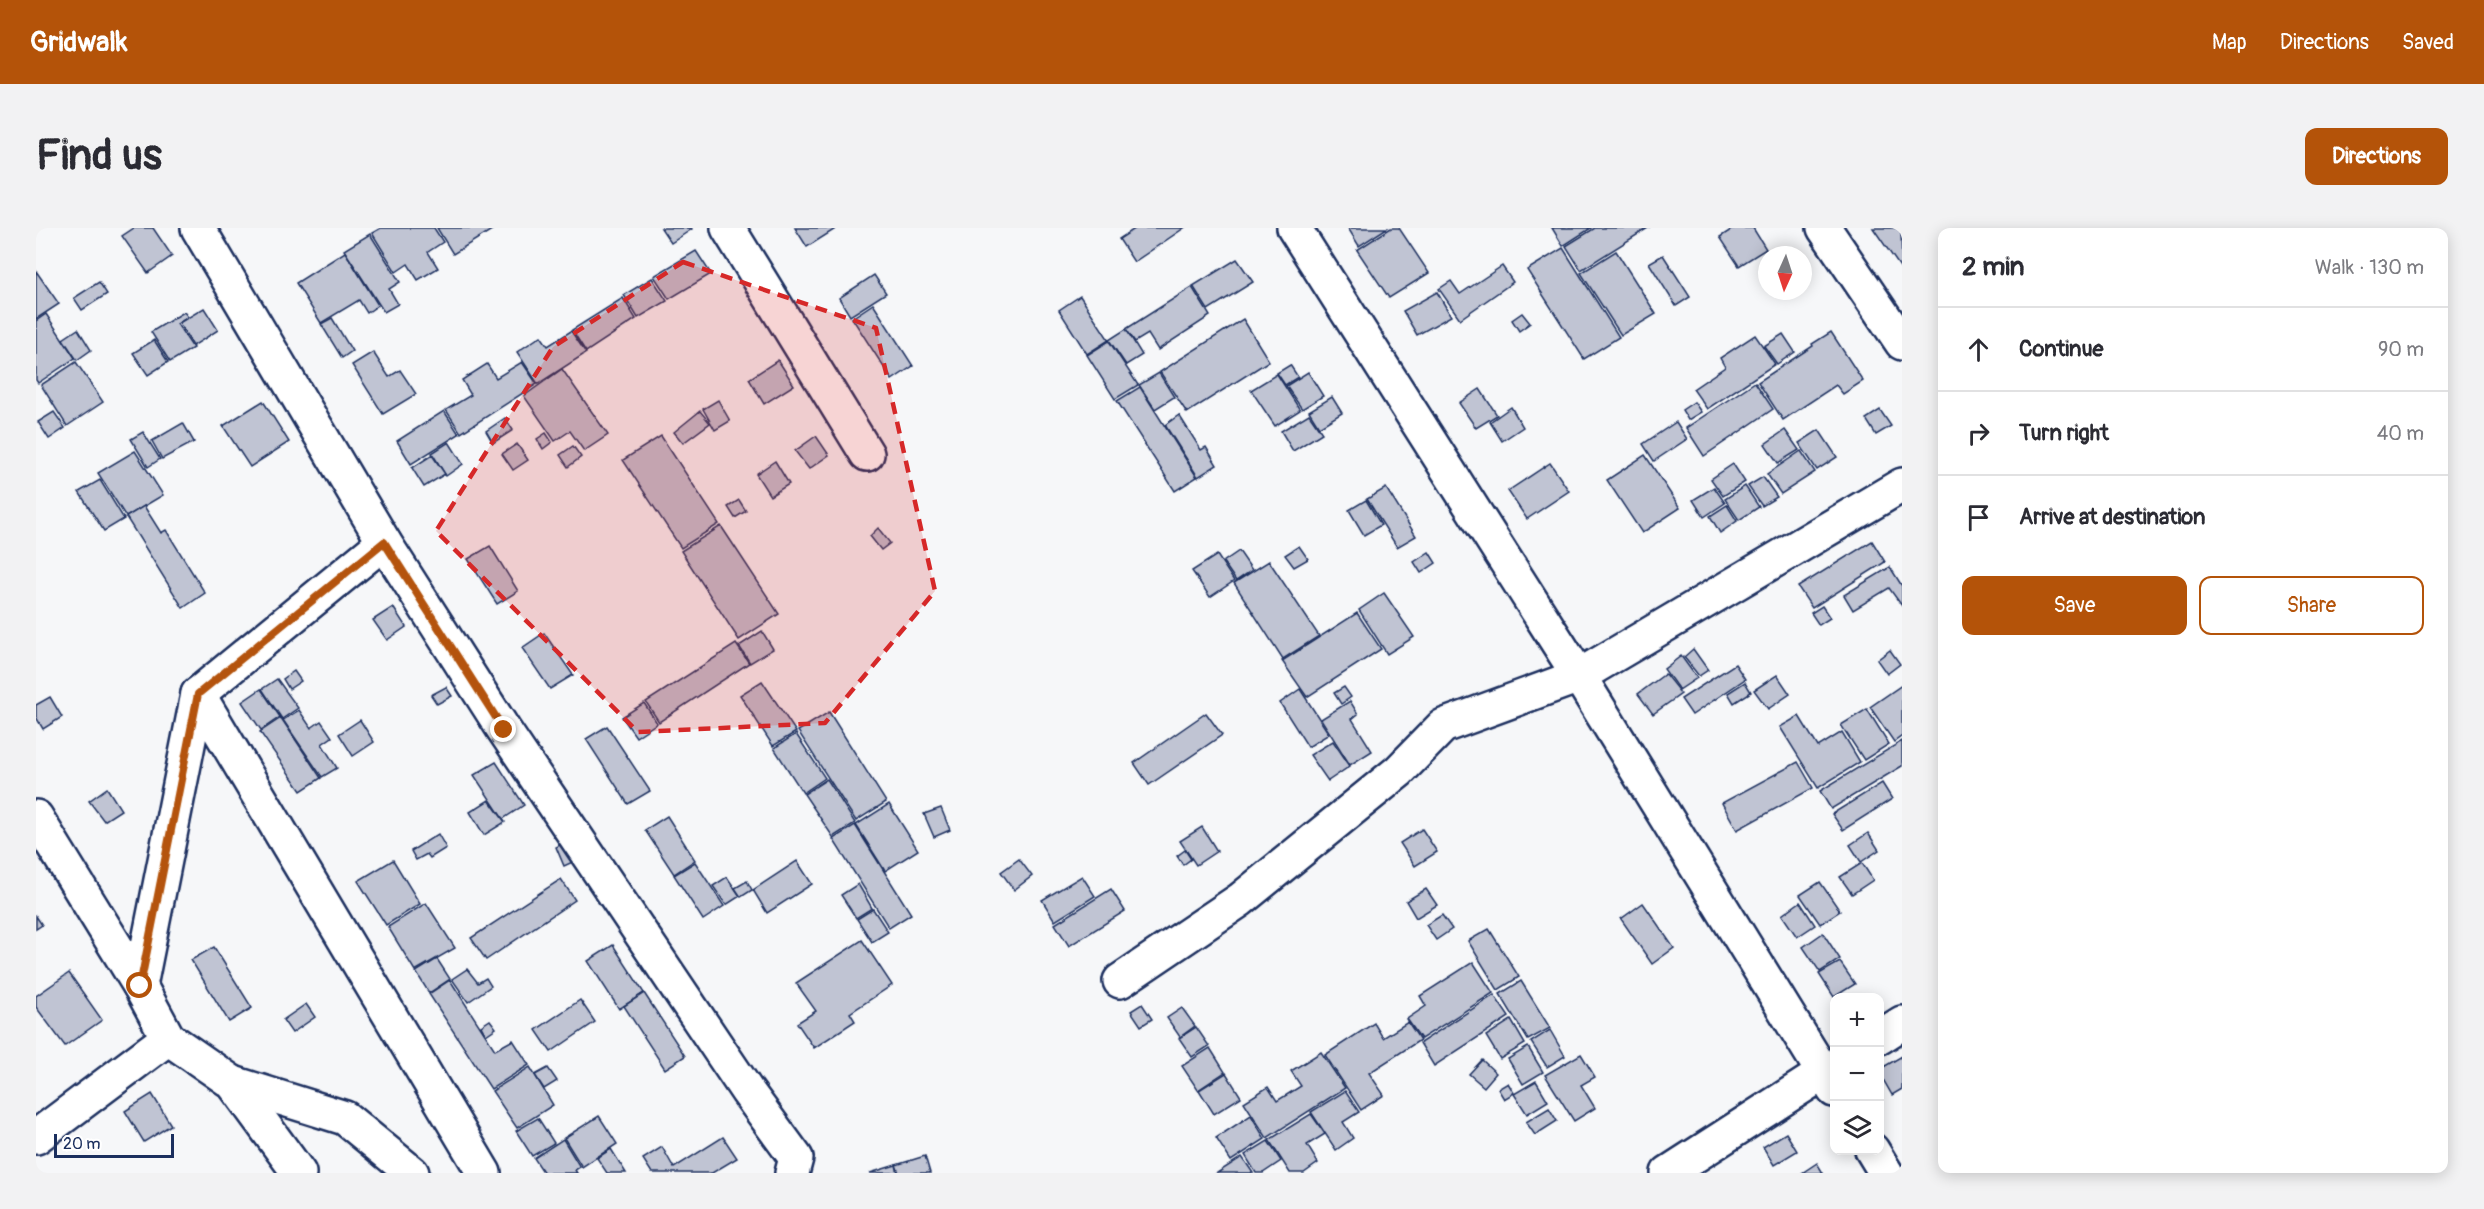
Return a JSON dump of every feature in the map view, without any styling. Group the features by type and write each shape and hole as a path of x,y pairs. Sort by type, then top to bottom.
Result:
{"street":[{"path":"198,228 384,542 523,759 747,1091 796,1158 792,1173"},
{"path":"728,228 867,454"},
{"path":"1294,228 1830,1074"},
{"path":"1824,228 1902,343"},
{"path":"1120,981 1240,900 1399,771 1443,726 1579,676 1902,485"},
{"path":"140,986 198,694 384,542"},
{"path":"198,694 484,1173"},
{"path":"36,817 140,986 168,1038 233,1083 345,1118 412,1173"},
{"path":"1884,1034 1902,1023"},
{"path":"36,1137 168,1038"},
{"path":"1668,1173 1830,1077"},
{"path":"233,1083 299,1173"},
{"path":"1875,1155 1886,1173"}],"highlighted area":[{"path":"683,262 876,328 935,591 825,723 638,732 436,531 553,347"}],"building":[{"path":"134,228 153,228 172,256 148,273 122,236"},
{"path":"381,228 434,228 443,242 428,252 438,268 418,280 408,264 396,272 372,233"},
{"path":"437,228 495,228 453,254"},
{"path":"661,228 691,228 692,229 671,243"},
{"path":"795,228 837,228 807,247"},
{"path":"1136,228 1184,228 1134,262 1119,239"},
{"path":"1348,228 1387,228 1359,246"},
{"path":"1391,228 1399,228 1429,273 1389,298 1357,250"},
{"path":"1552,228 1591,228 1563,246"},
{"path":"1595,228 1648,228 1581,270 1566,246"},
{"path":"1734,228 1753,228 1764,246 1758,246 1758,254 1739,266 1720,237"},
{"path":"1873,228 1901,228 1902,270"},
{"path":"370,234 400,282 389,289 398,304 384,312 344,250"},
{"path":"1563,248 1619,337 1584,359 1527,270"},
{"path":"696,251 711,274 669,299 654,276"},
{"path":"1616,251 1656,314 1621,335 1581,273"},
{"path":"345,252 378,305 367,313 359,300 321,323 296,283"},
{"path":"1663,255 1690,297 1676,306 1649,263"},
{"path":"1237,259 1253,282 1208,310 1193,286"},
{"path":"1502,266 1513,282 1460,319 1439,289 1451,281 1460,294"},
{"path":"36,271 59,304 36,319"},
{"path":"874,275 886,293 850,316 839,298"},
{"path":"652,278 667,301 638,318 624,295"},
{"path":"99,282 107,294 82,310 74,298"},
{"path":"1192,287 1210,316 1158,350 1148,334 1135,342 1126,329"},
{"path":"1437,292 1451,316 1417,335 1403,311"},
{"path":"1080,296 1109,340 1087,354 1059,310"},
{"path":"623,298 636,319 586,352 572,330"},
{"path":"873,304 913,366 892,380 852,318"},
{"path":"204,308 218,330 193,346 179,323"},
{"path":"184,312 188,317 177,324 193,348 170,362 151,332"},
{"path":"1522,313 1530,323 1519,331 1512,320"},
{"path":"46,314 75,358 38,383 36,380 36,321"},
{"path":"332,318 352,351 342,358 321,324"},
{"path":"1243,319 1269,361 1187,413 1160,372"},
{"path":"78,329 91,350 77,360 63,339"},
{"path":"1126,329 1142,355 1126,365 1109,340"},
{"path":"571,331 586,353 538,384 517,352 541,336 548,346"},
{"path":"1831,332 1863,381 1843,394 1836,385 1783,420 1758,382"},
{"path":"1783,334 1795,352 1777,364 1764,346"},
{"path":"1755,335 1775,364 1707,409 1693,389 1725,367 1720,358"},
{"path":"154,340 168,362 148,375 133,353"},
{"path":"1109,341 1138,385 1115,399 1087,355"},
{"path":"373,352 389,377 400,370 416,394 383,414 352,365"},
{"path":"778,360 794,385 764,404 749,379"},
{"path":"76,362 103,402 67,426 41,385"},
{"path":"522,362 537,384 461,433 446,410 471,395 462,380 487,364 496,378"},
{"path":"1290,365 1298,377 1285,385 1277,373"},
{"path":"562,369 608,435 584,451 570,431 555,441 524,396"},
{"path":"1308,372 1323,396 1302,409 1286,386"},
{"path":"1159,373 1174,397 1155,409 1139,385"},
{"path":"1277,374 1300,410 1275,426 1251,390"},
{"path":"1755,382 1773,409 1704,456 1686,428"},
{"path":"1140,387 1197,477 1175,491 1117,401"},
{"path":"1480,389 1497,415 1476,428 1459,403"},
{"path":"1332,397 1342,413 1319,427 1309,411"},
{"path":"718,400 730,421 715,430 703,409"},
{"path":"263,401 289,442 250,467 223,426"},
{"path":"1694,402 1701,412 1688,420 1682,410"},
{"path":"1511,407 1523,427 1502,441 1490,422"},
{"path":"1880,410 1891,426 1876,435 1866,419"},
{"path":"444,411 459,434 411,464 397,441"},
{"path":"700,411 710,423 683,443 674,432"},
{"path":"54,412 65,428 49,439 38,422"},
{"path":"1309,414 1322,433 1293,451 1281,431"},
{"path":"1179,415 1201,450 1206,447 1217,465 1198,477 1165,425"},
{"path":"505,418 513,430 493,443 486,431"},
{"path":"1676,422 1687,439 1654,461 1643,444"},
{"path":"183,423 194,442 162,459 152,441"},
{"path":"1785,430 1799,450 1778,463 1765,444"},
{"path":"1819,430 1837,457 1817,470 1799,443"},
{"path":"143,432 160,459 148,467 131,439"},
{"path":"546,433 552,442 543,449 537,439"},
{"path":"661,436 719,524 681,548 623,460"},
{"path":"816,436 829,455 809,469 795,451"},
{"path":"449,442 463,464 446,476 432,453"},
{"path":"517,444 528,460 513,470 502,454"},
{"path":"573,446 581,457 568,467 560,455"},
{"path":"135,451 163,495 126,517 98,473"},
{"path":"1801,451 1815,472 1781,494 1767,474"},
{"path":"432,455 445,474 424,487 412,468"},
{"path":"1645,455 1680,508 1642,533 1607,480"},
{"path":"775,461 789,484 770,496 756,474"},
{"path":"1550,463 1569,491 1527,519 1508,491"},
{"path":"1733,464 1745,482 1723,496 1711,479"},
{"path":"1763,477 1777,497 1762,506 1748,486"},
{"path":"100,480 124,519 104,531 79,492"},
{"path":"1745,486 1759,507 1739,520 1725,499"},
{"path":"1714,487 1725,503 1704,517 1693,500"},
{"path":"1386,488 1416,536 1397,547 1367,499"},
{"path":"739,500 746,511 735,518 728,507"},
{"path":"1366,500 1381,525 1364,535 1349,510"},
{"path":"1727,505 1737,521 1720,533 1710,516"},
{"path":"144,506 161,533 166,530 205,593 183,608 126,517"},
{"path":"721,526 779,614 739,640 681,551"},
{"path":"878,528 890,543 881,550 870,536"},
{"path":"1872,541 1885,562 1812,608 1798,587"},
{"path":"490,546 518,591 497,604 468,559"},
{"path":"1299,546 1308,559 1294,567 1285,555"},
{"path":"1239,551 1252,570 1236,581 1223,562"},
{"path":"1429,552 1436,563 1421,573 1414,562"},
{"path":"1217,555 1234,581 1210,597 1192,571"},
{"path":"1269,561 1319,636 1283,659 1234,583"},
{"path":"1890,567 1902,586 1902,606 1889,588 1853,610 1844,595"},
{"path":"1384,593 1414,637 1387,654 1359,610"},
{"path":"1822,606 1830,618 1819,625 1811,613"},
{"path":"393,607 406,627 387,640 373,620"},
{"path":"1357,613 1381,649 1307,697 1282,661"},
{"path":"762,631 773,649 750,663 739,646"},
{"path":"544,633 573,675 550,689 522,648"},
{"path":"736,644 749,663 659,722 646,702"},
{"path":"1693,649 1708,670 1699,676 1684,657"},
{"path":"1890,650 1900,664 1887,674 1877,660"},
{"path":"1681,656 1697,678 1679,690 1664,669"},
{"path":"1735,664 1745,679 1692,715 1681,699"},
{"path":"294,671 301,681 289,689 283,679"},
{"path":"1665,674 1681,694 1653,714 1638,694"},
{"path":"1777,675 1790,694 1768,709 1754,690"},
{"path":"277,679 298,708 282,719 262,689"},
{"path":"762,681 796,732 773,746 740,695"},
{"path":"1745,682 1751,692 1734,703 1728,693"},
{"path":"1902,685 1902,736 1894,742 1870,707"},
{"path":"446,687 452,696 437,704 431,695"},
{"path":"1344,687 1351,697 1341,704 1334,693"},
{"path":"261,689 280,717 261,730 242,702"},
{"path":"1300,689 1329,734 1308,747 1280,703"},
{"path":"50,697 62,717 43,729 36,717 36,705"},
{"path":"1350,701 1358,714 1352,719 1372,751 1350,765 1321,719"},
{"path":"644,703 657,723 636,737 622,717"},
{"path":"1867,709 1889,744 1864,760 1841,725"},
{"path":"299,710 311,728 321,721 332,737 322,744 337,768 322,777 283,720"},
{"path":"829,712 886,802 856,821 798,731"},
{"path":"1206,713 1222,735 1149,785 1134,763"},
{"path":"1799,716 1818,747 1842,732 1860,762 1818,788 1780,727"},
{"path":"281,718 321,778 301,791 260,732"},
{"path":"360,720 374,742 353,756 339,734"},
{"path":"607,726 650,791 628,804 586,739"},
{"path":"796,734 825,778 803,793 774,748"},
{"path":"1333,741 1350,766 1328,781 1310,755"},
{"path":"1902,741 1902,766 1831,809 1820,791"},
{"path":"496,762 524,805 503,819 474,775"},
{"path":"1798,762 1813,788 1737,830 1722,803"},
{"path":"827,779 855,823 833,837 804,794"},
{"path":"1882,783 1892,799 1843,830 1832,814"},
{"path":"107,788 121,810 104,821 89,801"},
{"path":"489,800 505,822 484,835 470,812"},
{"path":"889,804 918,850 885,871 856,825"},
{"path":"941,808 950,830 934,837 924,814"},
{"path":"667,816 695,860 674,874 645,830"},
{"path":"855,825 911,914 889,928 833,839"},
{"path":"1202,827 1217,851 1196,865 1180,841"},
{"path":"1422,829 1437,852 1415,866 1400,843"},
{"path":"1868,833 1879,850 1861,862 1850,845"},
{"path":"438,834 446,848 430,858 427,854 416,860 411,851"},
{"path":"566,842 575,861 564,866 556,847"},
{"path":"1185,850 1191,859 1183,865 1177,856"},
{"path":"1019,859 1032,876 1014,890 1001,872"},
{"path":"393,860 420,904 386,925 358,881"},
{"path":"797,861 812,884 767,913 753,890"},
{"path":"695,862 724,906 703,920 674,875"},
{"path":"1862,863 1873,880 1852,894 1840,877"},
{"path":"1082,876 1095,896 1055,921 1042,900"},
{"path":"727,877 740,896 726,905 713,886"},
{"path":"561,879 575,900 486,960 471,938"},
{"path":"747,881 752,890 741,897 735,888"},
{"path":"1820,882 1840,911 1820,924 1800,895"},
{"path":"858,884 872,908 856,918 841,895"},
{"path":"1111,889 1125,911 1069,946 1055,924"},
{"path":"1426,889 1437,905 1416,918 1406,901"},
{"path":"1800,902 1815,925 1797,937 1782,915"},
{"path":"426,903 455,948 415,971 388,927"},
{"path":"1643,903 1674,948 1652,964 1621,919"},
{"path":"873,909 888,932 872,942 857,919"},
{"path":"1442,915 1452,929 1436,940 1426,925"},
{"path":"36,916 42,925 36,929"},
{"path":"1489,929 1519,977 1498,990 1468,941"},
{"path":"1823,933 1840,959 1820,972 1803,947"},
{"path":"862,940 892,985 850,1013 855,1021 814,1048 797,1023 816,1011 796,983"},
{"path":"613,945 644,993 619,1009 588,961"},
{"path":"214,947 252,1008 229,1022 191,960"},
{"path":"437,959 450,979 429,993 416,972"},
{"path":"1473,962 1493,993 1421,1039 1407,1019 1426,1006 1420,996"},
{"path":"1840,962 1855,984 1840,993 1831,993 1819,974"},
{"path":"467,969 478,983 486,978 491,986 468,1002 452,979"},
{"path":"69,973 102,1020 65,1046 36,1007 36,996"},
{"path":"450,980 495,1050 513,1040 529,1065 491,1089 429,994"},
{"path":"1521,981 1550,1028 1528,1040 1500,994"},
{"path":"644,993 685,1056 665,1069 624,1006"},
{"path":"1494,995 1509,1017 1434,1066 1420,1043"},
{"path":"580,1000 595,1022 551,1052 536,1030"},
{"path":"306,1004 315,1017 292,1033 283,1020"},
{"path":"1142,1004 1152,1019 1141,1026 1131,1011"},
{"path":"1182,1008 1195,1026 1180,1037 1167,1018"},
{"path":"490,1020 496,1028 486,1035 481,1026"},
{"path":"1511,1020 1525,1044 1500,1059 1486,1036"},
{"path":"1408,1022 1420,1040 1369,1073 1384,1095 1361,1110 1325,1055 1374,1023 1383,1038"},
{"path":"1196,1027 1209,1046 1192,1057 1179,1038"},
{"path":"1550,1030 1565,1056 1547,1067 1531,1042"},
{"path":"1528,1047 1543,1072 1523,1084 1508,1059"},
{"path":"1210,1048 1225,1072 1198,1090 1182,1066"},
{"path":"1321,1052 1345,1088 1267,1138 1244,1102 1268,1087 1277,1101 1301,1086 1291,1071"},
{"path":"1581,1054 1595,1077 1581,1085 1595,1108 1574,1121 1545,1075"},
{"path":"1902,1056 1902,1089 1892,1095 1884,1081 1884,1067"},
{"path":"1482,1060 1496,1073 1484,1087 1469,1074"},
{"path":"530,1067 553,1105 517,1128 492,1091"},
{"path":"548,1068 557,1081 544,1089 535,1075"},
{"path":"1226,1073 1241,1097 1214,1114 1199,1090"},
{"path":"1536,1081 1548,1101 1527,1114 1514,1094"},
{"path":"1508,1083 1514,1093 1504,1099 1498,1089"},
{"path":"1345,1091 1359,1112 1343,1122 1353,1138 1336,1150 1311,1112"},
{"path":"152,1094 171,1125 144,1142 125,1111"},
{"path":"1549,1108 1557,1121 1535,1135 1526,1122"},
{"path":"1311,1114 1325,1134 1307,1145 1318,1163 1304,1173 1290,1173 1269,1140"},
{"path":"1251,1115 1265,1139 1231,1161 1216,1138"},
{"path":"599,1116 617,1144 582,1167 564,1138"},
{"path":"538,1118 554,1143 532,1156 516,1131"},
{"path":"1786,1133 1797,1151 1774,1165 1763,1147"},
{"path":"723,1137 737,1158 712,1173 652,1173 643,1159 662,1147 674,1168"},
{"path":"563,1139 580,1167 575,1170 577,1173 544,1173 534,1158"},
{"path":"1268,1141 1281,1161 1263,1173 1256,1173 1245,1155"},
{"path":"611,1149 626,1173 607,1173 597,1158"},
{"path":"925,1156 930,1173 899,1173 896,1165"},
{"path":"1242,1157 1253,1173 1217,1173"},
{"path":"1817,1163 1823,1173 1802,1173"},
{"path":"896,1165 898,1173 870,1173"}],"route":[{"path":"140,986 198,694 384,542 504,730"}]}
